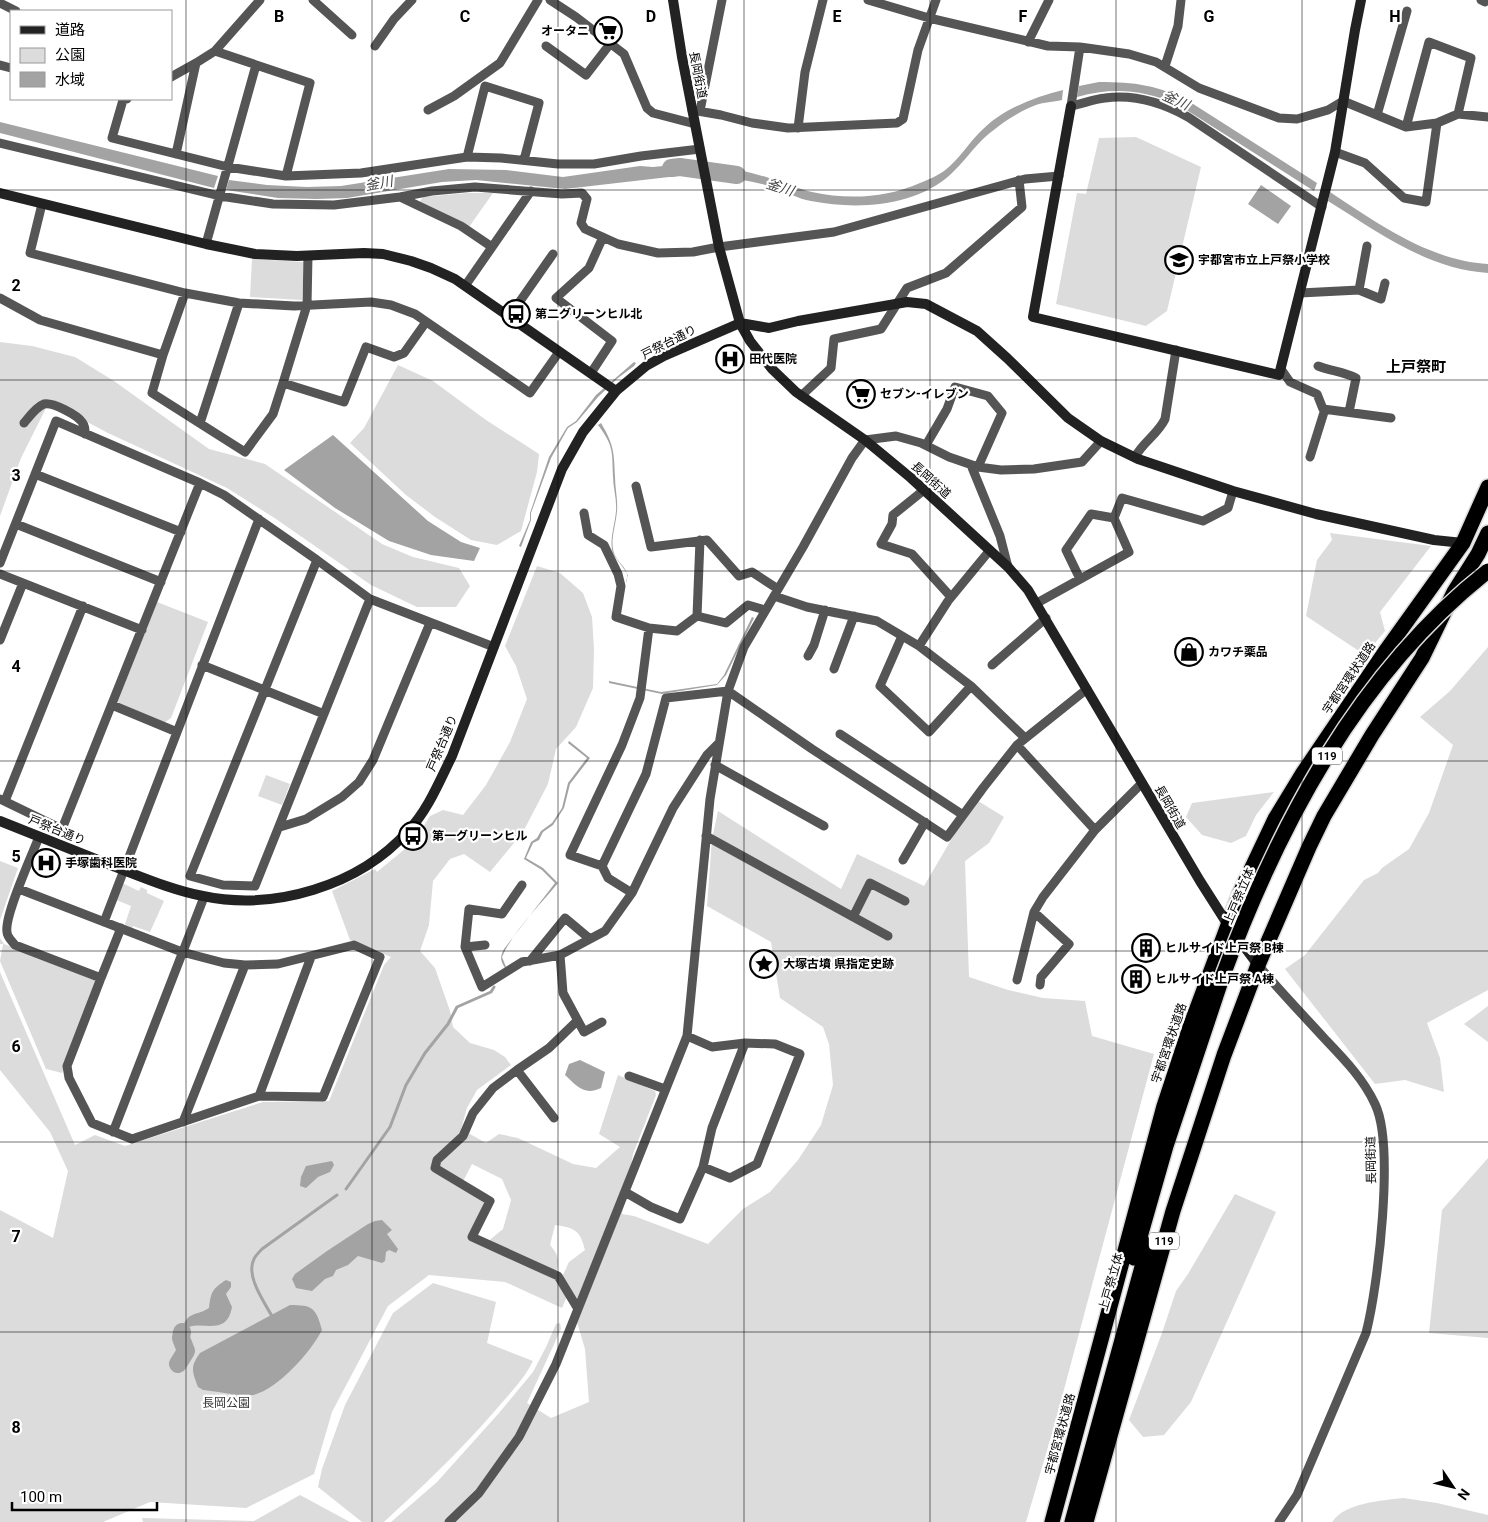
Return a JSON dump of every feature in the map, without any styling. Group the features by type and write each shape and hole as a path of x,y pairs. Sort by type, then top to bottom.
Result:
{"highway":[{"name":"宇都宮環状道路","path":"1052,1522 1164,1106 1190,1027 1240,893 1275,819 1303,773 1387,649 1463,543 1488,487"},
{"name":"119","path":"1086,1522 1173,1211 1224,1055 1258,965 1324,816 1372,735 1422,658 1454,592 1483,556 1487,538 1463,543"},
{"path":"1463,543 1483,556"},
{"name":"上戸祭立体","path":"1072,1522 1172,1158 1208,1045 1243,922 1282,837 1336,741 1405,650 1435,618 1488,571"},
{"name":"上戸祭立体","path":"1061,1522 1144,1219 1184,1089 1227,980 1292,838 1317,790 1336,760 1374,703 1407,662 1445,620 1488,582"}],"street":[{"path":"172,75 215,51 260,0"},
{"path":"313,0 352,35"},
{"path":"375,46 394,19 412,0"},
{"path":"428,110 454,96 500,63 538,0"},
{"path":"550,0 566,4 610,44 624,54 648,108 653,114 695,124"},
{"name":"長岡街道","path":"673,0 696,111 695,124 719,247 740,323 760,355 784,381 802,396 865,440 924,490 1008,567 1037,603 1200,881 1228,925 1258,965 1354,1070 1376,1104 1382,1129 1383,1197 1372,1303 1366,1333 1297,1495 1279,1522"},
{"path":"722,0 696,111 752,123 788,128 898,123 902,119 918,50 936,0"},
{"path":"798,128 805,72 823,0"},
{"path":"868,0 929,18 1028,42 1048,46 1080,47 1129,54 1165,66 1199,88 1279,118 1297,119 1328,110 1343,101"},
{"path":"1028,42 1049,0"},
{"path":"1165,66 1178,26 1181,0"},
{"path":"1080,47 1077,76 1033,317 1279,375 1335,152 1355,30 1362,0"},
{"path":"0,3 14,10"},
{"path":"1377,115 1407,11"},
{"path":"1406,127 1429,42 1471,58 1458,114"},
{"path":"546,46 586,75 610,44"},
{"path":"215,51 310,83 286,176"},
{"path":"176,154 196,63"},
{"path":"206,244 256,65"},
{"path":"467,157 485,86 540,102 524,160"},
{"path":"1071,106 1105,98 1130,97 1173,108 1322,206"},
{"path":"123,100 112,138 228,168 286,176 361,173 467,157 501,158 558,164 594,164 641,156 701,152"},
{"path":"1343,101 1406,127 1437,123 1458,114 1488,117"},
{"path":"1335,152 1365,163 1404,198 1426,202 1437,123"},
{"path":"0,143 221,194 273,204 334,205 475,187 562,194 582,193 587,199 581,223 585,229 618,244 658,253 693,252 834,232 1019,180 1059,176"},
{"path":"802,396 831,368 834,339 880,328 906,288 946,273 1022,207 1019,180"},
{"path":"465,286 531,191"},
{"path":"0,193 206,244 255,254 308,256 364,253 383,254 410,260 431,268 465,286 616,391"},
{"path":"400,197 461,226 492,247"},
{"path":"42,204 30,252 185,293 239,303 307,305 371,302 391,305 415,314 530,394 559,352"},
{"path":"591,374 612,340 556,298 589,268 603,237"},
{"path":"1358,290 1367,246"},
{"path":"509,317 552,254"},
{"path":"185,293 152,392 245,452 273,414 283,383 307,305 308,256"},
{"path":"1300,293 1358,290 1382,299 1385,283"},
{"path":"0,298 40,320 163,355"},
{"path":"740,323 769,328 798,321 907,302 926,304 977,331 1068,418 1101,442 1135,457 1233,491 1316,514 1434,540 1463,543"},
{"path":"200,423 239,303"},
{"path":"283,383 344,402 366,346 394,357 404,353 426,322"},
{"name":"戸祭台通り","path":"0,821 182,891 224,899 259,900 284,898 300,894 334,882 374,861 408,831 432,797 452,756 562,469 583,432 616,391 646,366 664,356 740,323"},
{"path":"1135,457 1140,447 1161,428 1165,419 1176,350"},
{"path":"1318,366 1356,378 1349,412"},
{"path":"1281,369 1290,382 1316,394 1325,409 1310,457"},
{"path":"926,445 948,409 955,388 988,396 1002,412 974,466 1000,536 1008,567"},
{"path":"24,423 38,408 44,404 51,404 81,420 85,434"},
{"path":"1325,409 1391,418"},
{"path":"0,563 56,421 224,495 370,599 494,647"},
{"path":"449,1522 479,1493 518,1437 556,1364 686,1036 706,836 718,744 728,691 744,647 852,458 865,440 896,436 926,445 949,457 974,466 1001,470 1034,470 1082,462 1101,442"},
{"path":"35,474 181,532"},
{"path":"82,606 2,800 62,829 200,483"},
{"path":"636,486 651,547 707,540 739,576 752,572 776,592 807,607 877,621 919,646 971,686 1025,738"},
{"path":"924,490 893,515 892,524 881,544 912,554 951,597"},
{"path":"1037,603 1130,552 1114,518 1122,498 1203,522 1228,508 1233,491"},
{"path":"584,513 588,535 604,545 622,586 616,617 649,628 677,631 697,616 726,622 748,605 766,610"},
{"path":"1080,579 1066,550 1091,514 1114,518"},
{"path":"104,922 260,519"},
{"path":"16,524 161,582"},
{"path":"697,616 700,540"},
{"path":"919,646 951,597 990,550"},
{"path":"317,560 190,876 223,886 256,886 370,599"},
{"path":"0,574 142,630"},
{"path":"0,640 23,583"},
{"path":"808,656 814,645 824,610"},
{"path":"834,669 854,616"},
{"path":"992,665 1046,618"},
{"path":"280,826 306,819 342,797 359,782 373,760 430,623"},
{"path":"632,893 608,878 602,866 570,855 622,745 640,698 649,628"},
{"path":"902,636 880,686 929,732 971,686"},
{"path":"202,665 324,714"},
{"path":"602,866 646,774 666,698 728,691 812,749 948,837 1017,745 1087,689"},
{"path":"112,705 177,732"},
{"path":"840,734 963,815"},
{"path":"522,885 502,914 469,909 465,947 482,987 522,962 560,955 605,931 632,893 673,808 707,755 718,744"},
{"path":"1017,745 1096,830"},
{"path":"715,765 824,826"},
{"path":"1017,980 1034,912 1043,897 1096,830 1142,783"},
{"path":"903,860 925,822"},
{"path":"706,836 888,936"},
{"path":"39,837 6,922 7,934 15,945 101,978"},
{"path":"853,917 870,883 906,901"},
{"path":"19,888 104,922 121,928 182,952 224,963 245,965 278,964 354,945 380,957 323,1098 258,1096 132,1139 92,1123 70,1078 68,1066 121,928"},
{"path":"113,1132 204,896"},
{"path":"1034,912 1069,944 1040,977 1040,985"},
{"path":"530,961 565,918 590,939"},
{"path":"465,947 485,945"},
{"path":"560,955 563,993 577,1021 584,1032 602,1022"},
{"path":"258,1096 311,957"},
{"path":"183,1122 245,965"},
{"path":"577,1021 549,1048 493,1088 472,1112 463,1136 437,1160 435,1168 490,1201 472,1236 558,1276 578,1309"},
{"path":"686,1036 712,1047 745,1043 775,1044 800,1054 757,1164 730,1178 703,1167"},
{"path":"625,1192 651,1208 680,1219 703,1167 712,1128 745,1043"},
{"path":"517,1070 554,1118"},
{"path":"629,1076 665,1089"}],"green space":[{"path":"1136,137 1201,167 1167,311 1146,326 1056,304 1077,193 1086,194 1099,138"},
{"path":"493,193 469,227 419,203 423,197"},
{"path":"252,259 304,262 302,300 250,297"},
{"path":"0,342 32,346 75,357 114,381 209,449 265,464 382,544 413,557 459,568 470,586 456,607 417,607 371,585 276,519 227,488 108,433 49,402 21,458 0,516"},
{"path":"398,365 433,381 486,420 539,454 537,472 521,531 497,545 471,540 435,517 406,495 350,443 364,428"},
{"path":"1330,533 1431,546 1380,612 1385,631 1365,655 1306,616 1317,560 1332,540"},
{"name":"長岡公園","path":"537,566 560,573 583,593 592,617 594,649 593,688 576,727 556,749 548,784 523,832 490,872 464,854 450,859 433,881 429,925 420,951 435,968 450,1011 453,1027 470,1043 494,1050 505,1057 511,1065 477,1090 467,1108 461,1129 486,1143 499,1134 518,1138 573,1164 596,1168 620,1147 599,1134 618,1075 655,1091 656,1095 633,1154 622,1214 634,1216 708,1244 743,1209 770,1192 798,1160 821,1125 833,1085 829,1044 823,1027 780,998 771,942 707,906 712,839 718,811 841,889 857,854 924,886 975,799 1004,817 989,843 965,861 969,977 1008,990 1043,998 1085,1001 1092,1036 1154,1054 1055,1423 1026,1522 391,1522 437,1482 499,1413 533,1372 556,1324 560,1323 561,1329 527,1403 551,1418 589,1402 585,1349 563,1275 569,1262 585,1250 581,1238 572,1229 555,1225 550,1245 558,1259 555,1275 486,1243 503,1229 511,1200 502,1179 472,1164 460,1187 484,1203 468,1240 554,1275 567,1296 562,1308 505,1282 429,1275 388,1306 332,1412 314,1474 246,1508 150,1502 103,1522 0,1522 0,1210 53,1238 68,1171 50,1132 0,1070 0,972 75,1145 95,1135 125,1146 263,1102 329,1101 384,965 391,957 350,940 332,891 375,869 377,872 406,848 418,835 430,816 443,810 463,815 486,785 510,742 527,699 516,666 505,646"},
{"path":"157,602 208,622 171,718 164,723 119,706 118,701"},
{"path":"1488,647 1488,990 1427,1023 1440,1058 1444,1092 1405,1080 1375,1084 1285,969 1305,955 1364,880 1378,873 1382,868 1409,849 1429,813 1453,745 1420,717 1450,691"},
{"path":"266,775 290,784 282,805 258,796"},
{"path":"1274,792 1256,815 1246,836 1231,843 1202,835 1186,817 1192,803"},
{"path":"0,861 18,868 0,920"},
{"path":"116,878 139,891 141,887 147,890 147,893 164,901 150,932 133,926 131,930 124,927 131,906 109,897"},
{"path":"0,938 4,944 98,981 62,1073 46,1069 0,961 3,944 0,944"},
{"path":"1488,1006 1488,1042 1464,1024"},
{"path":"1488,1158 1488,1338 1429,1333 1442,1210"},
{"path":"1235,1194 1276,1212 1191,1402 1164,1435 1143,1437 1129,1420 1176,1291"},
{"path":"433,1283 496,1302 487,1343 533,1361 520,1382 480,1427 412,1496 384,1522 362,1522 318,1487 322,1469 345,1405 393,1313"},
{"path":"300,1495 350,1522 143,1522 142,1518 254,1521"},
{"path":"1403,1498 1437,1503 1488,1515 1488,1522 1332,1522 1338,1515 1355,1506"}],"water":[{"path":"1099,82 1124,83 1157,88 1190,102 1317,183 1314,191 1177,104 1139,93 1115,91 1077,97 1079,86"},
{"path":"1063,90 1062,100 1036,105 1014,116 982,140 951,174 937,185 903,199 866,205 829,204 802,199 745,180 715,176 714,164 826,195 853,197 894,192 936,176 943,171 954,162 980,132 998,117 1018,105"},
{"path":"0,122 218,176 214,188 0,133"},
{"path":"694,163 695,174 565,189 476,180 442,182 347,198 317,199 278,198 226,190 229,180 267,185 341,186 449,169 506,170 563,177 640,166 653,167"},
{"path":"1261,185 1291,206 1278,224 1248,204"},
{"path":"1330,192 1405,239 1445,256 1488,264 1488,273 1444,264 1404,247 1328,201"},
{"path":"634,362 636,363 634,366 618,378 598,397 577,422 568,428 551,458 531,513 531,520 521,547 519,546 530,520 530,513 549,457 567,427 576,421 596,395"},
{"path":"601,423 609,437 614,461 617,507 613,549 617,559 627,573 615,557 612,550 616,507 612,455 610,444 598,425"},
{"path":"333,435 428,521 461,542 480,548 474,561 431,555 389,541 335,508 284,470"},
{"path":"752,617 754,618 726,675 717,685 662,694 609,683 609,681 661,692 717,684 724,675"},
{"path":"569,741 590,758 570,784 564,808 553,825 543,832 539,840 533,843 526,858 543,868 558,883 530,916 555,883 542,870 524,859 531,842 552,823 562,808 568,783 587,758 568,743"},
{"path":"514,936 502,957 505,968 501,961 502,954"},
{"path":"580,1060 605,1072 601,1088 590,1091 581,1089 565,1075 569,1064"},
{"path":"332,1161 334,1165 330,1172 318,1177 306,1188 300,1186 301,1177 306,1166"},
{"path":"382,1220 392,1230 387,1234 398,1249 396,1253 389,1250 386,1252 385,1261 382,1263 358,1256 348,1265 336,1270 333,1276 325,1279 312,1291 296,1288 292,1279 295,1274 368,1224"},
{"path":"226,1280 231,1282 231,1287 226,1294 232,1307 229,1317 224,1323 188,1327 182,1332 189,1317 209,1308 213,1291"},
{"path":"290,1305 304,1306 312,1309 318,1317 322,1330 302,1359 282,1378 262,1392 253,1395 236,1395 203,1390 198,1387 194,1377 193,1366 200,1353"}],"waterway":[{"name":"釜川","path":"671,168 680,167 737,175"},
{"path":"346,1189 390,1127 406,1085 425,1053 448,1024 457,1007 491,992 494,987"},
{"path":"273,1318 254,1281 252,1273 254,1259 262,1249 337,1195"},
{"path":"178,1364 186,1351 181,1338 182,1332"}],"place":[{"name":"オータニ","path":"608,31"},
{"name":"宇都宮市立上戸祭小学校","path":"1179,260"},
{"name":"第二グリーンヒル北","path":"516,314"},
{"name":"田代医院","path":"730,359"},
{"name":"セブン-イレブン","path":"861,394"},
{"name":"カワチ薬品","path":"1189,652"},
{"name":"第一グリーンヒル","path":"413,836"},
{"name":"手塚歯科医院","path":"46,863"},
{"name":"ヒルサイド上戸祭 B棟","path":"1146,948"},
{"name":"大塚古墳 県指定史跡","path":"764,964"},
{"name":"ヒルサイド上戸祭 A棟","path":"1136,979"}],"district":[{"name":"上戸祭町","path":"1416,367"}]}
